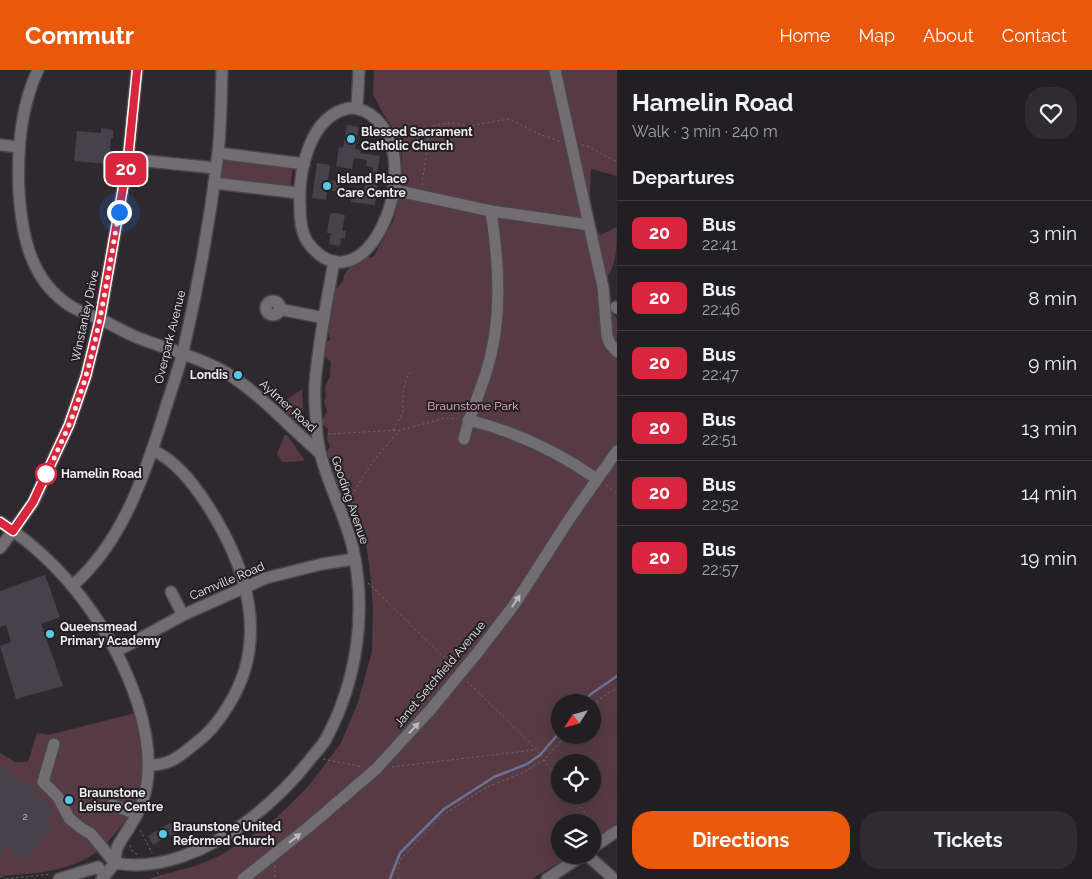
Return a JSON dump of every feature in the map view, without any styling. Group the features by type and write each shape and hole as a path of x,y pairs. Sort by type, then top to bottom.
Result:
{"street":[{"name":"Aylmer Road","path":"38,70 21,125 19,147 22,223 30,258 41,278 57,296 82,312 139,338 210,364 250,390 320,453"},
{"name":"Winstanley Drive","path":"0,548 33,502 69,425 86,376 100,319 128,159 137,70"},
{"name":"Overpark Avenue","path":"72,586 95,563 119,526 143,475 182,353 200,269 214,183 218,153 222,70"},
{"path":"357,108 359,70"},
{"path":"555,70 603,288 607,336 610,344 617,352"},
{"path":"357,108 371,114 383,127 394,150 396,181 389,211 379,234 366,250 355,258 347,261 334,261 314,250 306,240 301,223 299,193 304,164 309,147 318,129 341,109 357,108"},
{"path":"0,145 19,147"},
{"path":"218,153 304,164"},
{"path":"128,159 215,168"},
{"path":"214,183 299,193"},
{"path":"394,190 491,210 589,224"},
{"path":"464,439 468,420 486,372 497,321 499,274 491,210"},
{"name":"Gooding Avenue","path":"115,863 141,866 184,854 222,837 255,815 278,796 312,757 325,740 344,700 354,661 360,613 358,576 343,515 320,453 317,434 315,386 334,261"},
{"path":"279,309 324,318"},
{"path":"468,420 504,430 555,453 597,479"},
{"path":"149,765 169,763 201,740 218,722 235,695 245,670 250,644 250,610 246,588 225,534 198,491 165,456 152,450"},
{"name":"Janet Setchfield Avenue","path":"243,879 311,825 376,769 461,674 514,605 617,451"},
{"path":"0,522 45,558 72,586 96,618 117,651 132,686 147,738 149,765 146,792 134,819 117,848 115,863 101,874 98,866 59,879"},
{"name":"Camville Road","path":"117,651 183,615 266,578 322,564 355,559"},
{"path":"171,592 183,615"},
{"path":"54,744 43,782 58,797 69,818 91,834 115,863"},
{"path":"112,805 134,819"},
{"path":"601,842 617,831"},
{"path":"547,879 571,864"},
{"path":"596,864 614,879"}],"path":[{"path":"420,196 428,140 433,126 451,123 469,126 509,119 539,134 563,143 590,147 617,162"},
{"path":"393,431 403,412 403,391 407,377 413,370"},
{"path":"317,434 401,430 445,418 468,420"},
{"path":"343,515 366,473 387,444 401,430"},
{"path":"597,479 617,494"},
{"path":"358,576 372,586 536,749 551,769"},
{"path":"601,698 617,689"},
{"path":"399,879 397,874 400,860 442,816 485,788 522,773 543,759 557,744"},
{"path":"312,757 376,769 536,749"},
{"path":"577,804 585,814"},
{"path":"134,819 153,856"},
{"path":"129,842 132,851 142,857"},
{"path":"158,872 164,879"},
{"path":"0,876 6,879 12,878"}],"green space":[{"name":"Braunstone Park","path":"374,70 617,70 617,176 591,169 590,195 593,218 600,235 617,227 614,262 605,279 610,311 617,318 617,823 601,834 601,814 551,814 551,864 556,864 532,879 148,879 198,865 221,855 276,818 307,788 341,743 358,702 372,651 373,608 370,572 366,543 354,506 342,500 331,467 334,460 326,454 330,446 327,439 328,429 323,425 322,420 327,412 324,402 326,397 325,387 330,376 331,362 323,354 324,343 330,340 327,327 335,287 337,288 343,281 350,264 357,256 368,256 371,258 374,256 394,219 400,191 402,156 395,132 373,94"},
{"path":"224,159 293,167 290,188 221,180"},
{"path":"302,389 303,410 300,418 293,419 279,405"},
{"path":"287,435 304,459 303,461 283,462 277,454 284,436"},
{"name":"Braunstone Leisure Centre","path":"135,713 142,747 143,777 134,806 114,835 91,856 66,867 39,873 0,875 0,753 15,762 28,762 37,733 49,735"}],"building":[{"path":"347,125 359,127 355,149 361,150 360,153 380,156 376,180 378,181 375,205 351,202 352,190 364,192 366,179 371,179 373,168 366,166 367,160 354,158 352,169 336,166 339,147 343,148"},
{"path":"101,128 113,130 109,164 74,161 77,131 101,133"},
{"name":"Island Place Care Centre","path":"317,163 330,165 328,180 340,182 339,192 327,190 326,200 312,198"},
{"path":"330,214 345,215 342,231 346,231 345,239 341,238 340,246 329,244 331,233 327,233"},
{"path":"45,575 60,617 41,624 63,686 16,699 0,646 11,642 6,625 0,627 0,591"},
{"name":"Braunstone Leisure Centre","path":"0,765 11,772 9,775 39,792 36,797 54,808 45,824 52,828 47,836 43,833 28,860 6,847 0,857"},
{"name":"Braunstone United Reformed Church","path":"170,823 171,825 173,824 177,834 170,835 153,845 148,836"}],"waterway":[{"path":"591,694 617,676"},
{"path":"390,879 400,853 444,809 494,777 527,764 540,755 551,742"}],"bus line":[{"name":"20","path":"0,522 13,531 33,502 69,425 86,376 100,319 128,159 134,115 137,70"}],"place":[{"name":"Blessed Sacrament Catholic Church","path":"351,139"},
{"name":"Island Place Care Centre","path":"327,186"},
{"name":"Londis","path":"238,375"},
{"name":"Hamelin Road","path":"46,474"},
{"name":"Queensmead Primary Academy","path":"50,634"},
{"name":"Braunstone Leisure Centre","path":"69,800"},
{"name":"Braunstone United Reformed Church","path":"163,834"}],"route":[{"path":"46,474 69,425 86,376 100,319 119,212"}]}
